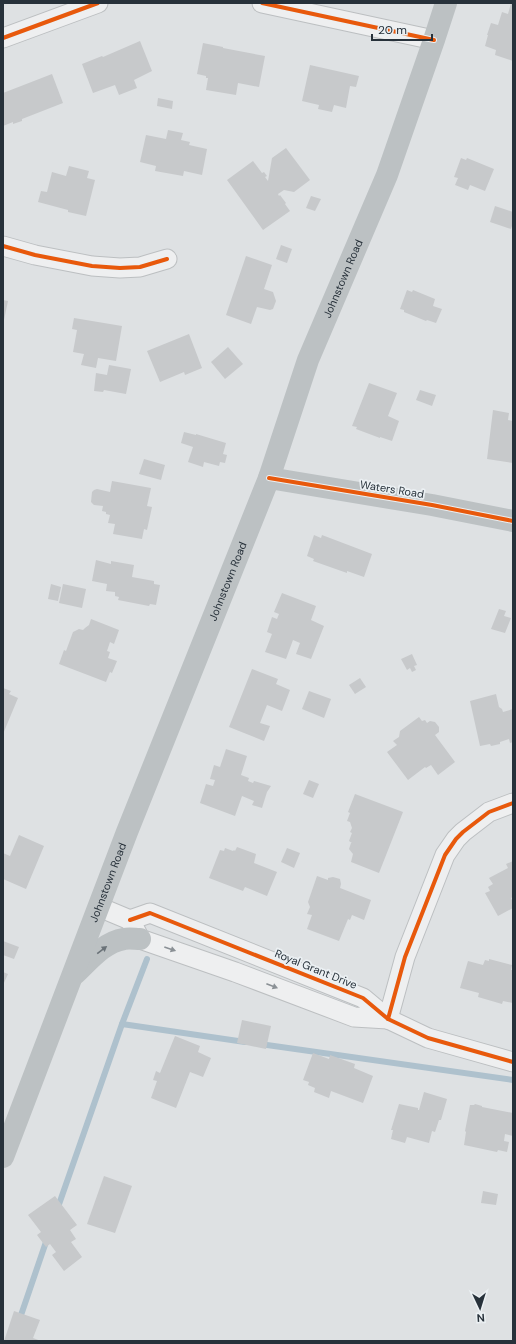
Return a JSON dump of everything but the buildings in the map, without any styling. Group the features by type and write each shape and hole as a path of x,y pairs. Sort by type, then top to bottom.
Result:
{"main road":[{"name":"Johnstown Road","path":"3,1157 9,1123 72,976 127,832 269,478 308,360 387,175 446,3"},
{"name":"Waters Road","path":"269,478 432,505 513,521"},
{"path":"72,976 102,949 123,939 135,930"}],"street":[{"path":"3,38 98,3"},
{"path":"262,3 434,40"},
{"path":"3,246 35,255 92,266 120,268 140,267 167,259"},
{"path":"388,1018 405,957 445,855 463,832 489,812 513,803"},
{"name":"Royal Grant Drive","path":"99,907 135,930 235,972 354,1017 388,1018"},
{"name":"Royal Grant Drive","path":"135,930 150,913 363,998 388,1018 428,1038 513,1062"}],"waterway":[{"path":"57,1210 122,1024 147,959"},
{"path":"122,1024 245,1042"},
{"path":"260,1044 513,1080"},
{"path":"19,1321 47,1239"}],"cycle path":[{"path":"3,38 98,3"},
{"path":"262,3 434,40"},
{"path":"3,246 35,255 92,266 120,268 140,267 167,259"},
{"path":"269,478 432,505 513,521"},
{"path":"388,1019 405,957 445,855 463,832 489,812 513,803"},
{"path":"130,920 150,913 363,998 388,1019 428,1038 513,1062"}]}
